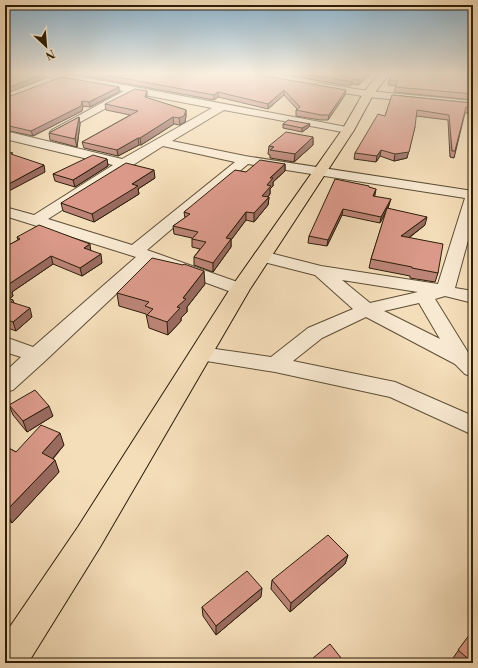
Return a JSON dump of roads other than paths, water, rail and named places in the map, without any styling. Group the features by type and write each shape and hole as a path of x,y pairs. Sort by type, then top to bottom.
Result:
{"main road":[{"path":"7,663 89,537 202,354 240,289 348,130 362,104"}],"street":[{"path":"35,142 106,104"},
{"path":"207,104 348,130"},
{"path":"36,220 125,164 221,107"},
{"path":"5,135 125,164"},
{"path":"162,142 245,160 473,196 445,291"},
{"path":"5,384 38,356 141,254 245,160"},
{"path":"5,211 141,254 240,289"},
{"path":"262,256 321,271 473,297"},
{"path":"321,271 366,310 467,364"},
{"path":"275,365 315,333 366,310 445,291"},
{"path":"424,296 467,364"},
{"path":"5,344 38,356"},
{"path":"202,354 275,365 395,390 473,426"}]}
